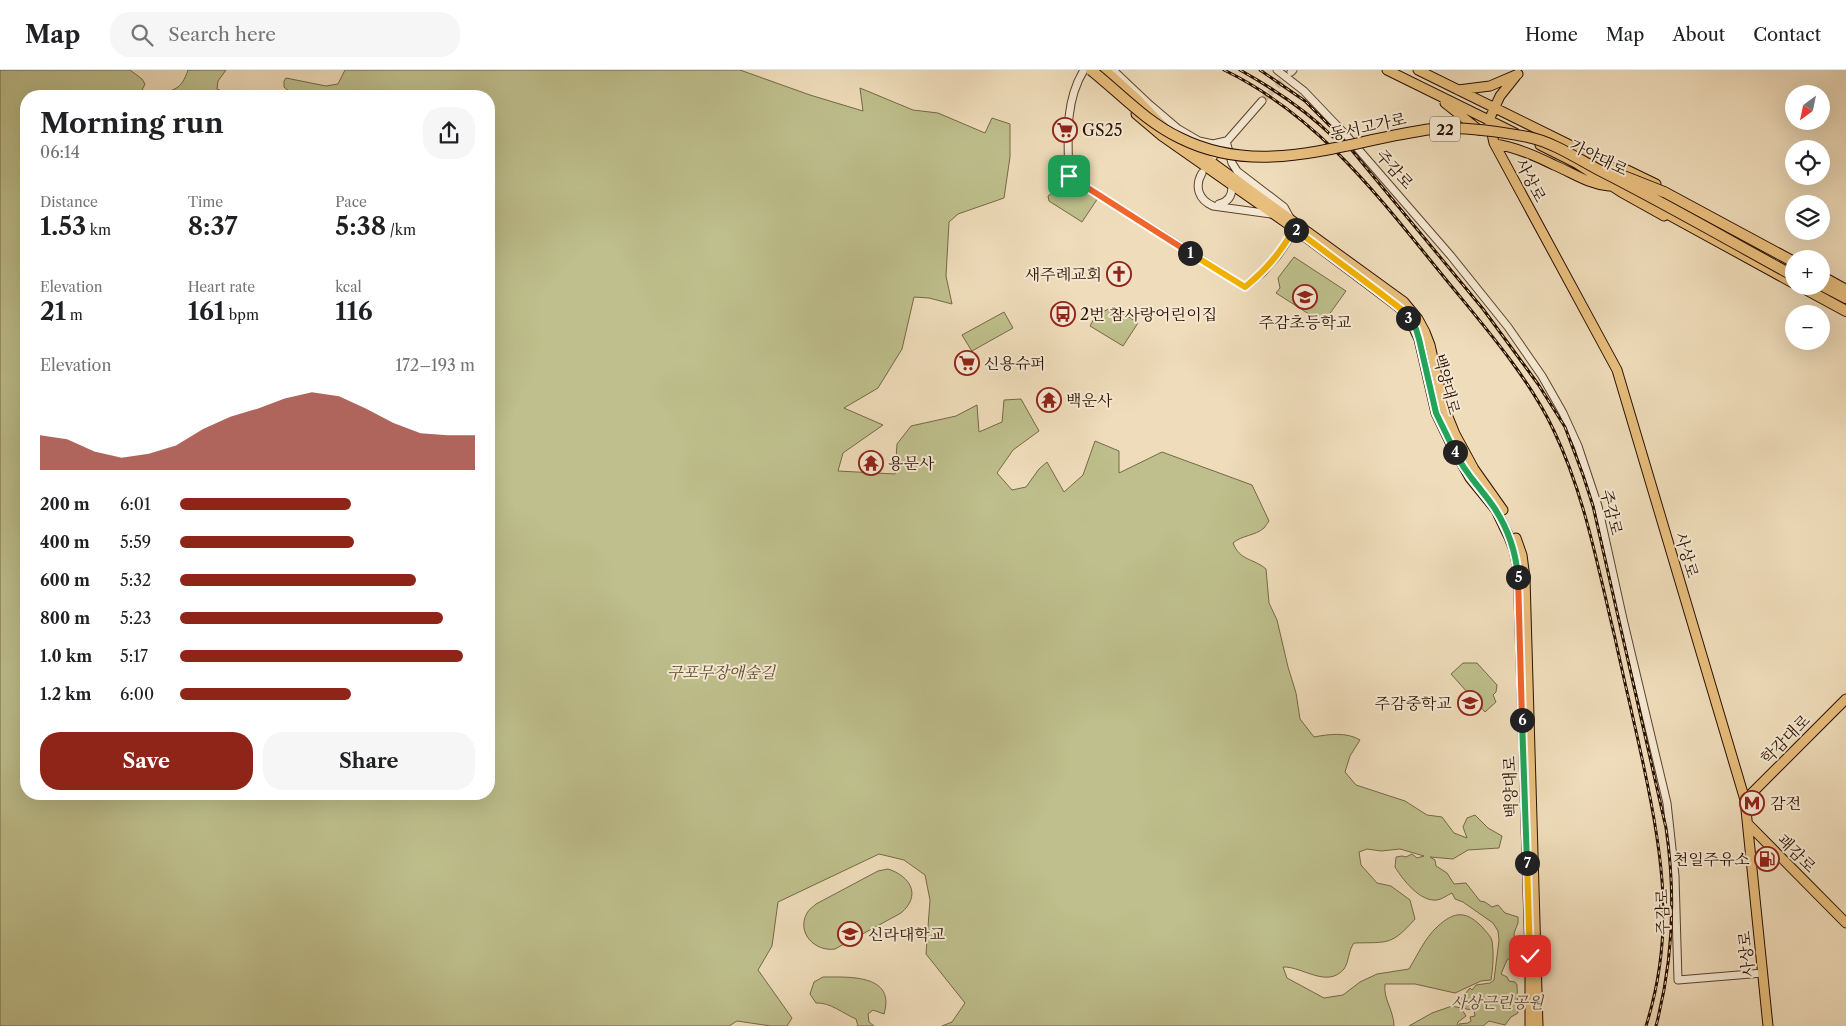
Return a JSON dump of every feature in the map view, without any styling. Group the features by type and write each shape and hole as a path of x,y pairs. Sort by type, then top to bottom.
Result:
{"highway":[{"name":"동서고가로","path":"1090,70 1140,113 1181,139 1222,153 1238,156 1278,158 1303,155 1378,138 1434,128 1465,129 1529,137 1640,192 1659,209 1785,274"},
{"name":"동서고가로","path":"1100,70 1147,112 1187,136 1212,146 1245,151 1285,151 1315,147 1435,123 1456,123 1531,132 1620,175 1785,263"},
{"path":"1620,175 1664,192 1785,255"},
{"path":"1830,281 1846,290"},
{"path":"1830,290 1846,298"},
{"path":"1816,295 1846,312"},
{"path":"1828,295 1846,306"}],"main road":[{"name":"백양대로","path":"1090,70 1157,132 1232,187 1296,227 1404,302 1418,319 1430,345 1444,407 1455,434 1474,469 1501,507 1522,555 1525,578 1527,635 1538,1026"},
{"name":"백양대로","path":"1106,70 1165,128 1201,156 1290,218 1296,227 1409,318 1419,339 1436,413 1460,462 1496,510 1514,550 1518,569 1519,597 1530,956 1530,1026"},
{"name":"가야대로","path":"1387,70 1627,188 1785,274"},
{"name":"가야대로","path":"1418,70 1576,148 1785,263"},
{"path":"1457,90 1490,86 1520,72"},
{"path":"1488,120 1500,96 1520,72"},
{"path":"1433,93 1495,144 1510,146 1594,185 1611,186"},
{"path":"1500,96 1500,104 1511,116"},
{"name":"사상로","path":"1488,120 1495,144 1617,370 1746,800 1768,1026"},
{"path":"1576,148 1634,174 1785,255"},
{"path":"1573,161 1611,186 1846,315"},
{"path":"1830,277 1846,286"},
{"path":"1830,286 1846,294"},
{"path":"1825,295 1846,306"},
{"name":"학감대로","path":"1746,800 1846,699"},
{"name":"괘감로","path":"1749,825 1846,923"}],"street":[{"path":"1084,70 1079,79 1068,120 1069,176 1245,287 1278,256 1296,227"},
{"path":"1113,70 1177,128 1199,142 1213,144 1226,141"},
{"name":"주감로","path":"1277,70 1304,91 1346,135 1452,256 1508,327 1542,376 1563,412 1578,446 1598,506 1667,804 1675,876 1678,980 1763,973"},
{"path":"1213,157 1262,101"},
{"path":"1226,141 1232,163 1238,171 1284,207 1290,218"},
{"path":"1202,173 1198,183 1198,191 1207,203 1213,206 1274,214"},
{"path":"1213,206 1223,204 1228,200 1232,193 1232,187"}],"green space":[{"name":"구포무장애숲길","path":"0,70 130,70 142,79 145,84 142,90 20,90 20,800 495,800 495,90 288,90 284,87 284,81 286,78 326,86 338,84 345,70 740,70 810,95 863,111 860,88 913,110 938,113 985,133 992,118 1010,124 1010,157 1004,198 958,214 949,222 946,276 952,304 929,298 914,297 902,349 878,388 844,408 883,425 843,453 838,471 895,474 897,444 911,426 956,416 977,405 979,432 1002,422 1004,400 1021,399 1039,431 1013,450 997,473 1012,490 1026,487 1039,469 1047,462 1064,492 1083,475 1095,441 1119,451 1119,473 1162,452 1252,485 1269,521 1257,533 1240,538 1233,543 1239,553 1266,569 1269,603 1277,620 1296,693 1300,719 1314,737 1344,735 1360,740 1350,756 1345,772 1356,785 1405,801 1427,815 1442,817 1454,833 1467,838 1463,827 1467,818 1475,815 1488,828 1502,836 1499,848 1468,850 1453,859 1430,857 1435,860 1436,866 1447,873 1454,884 1466,883 1480,901 1492,907 1498,905 1505,913 1518,917 1514,933 1516,954 1507,960 1501,974 1517,985 1518,1013 1511,1017 1505,1025 1489,1021 1483,1026 1459,1026 1459,1024 1471,1021 1470,1017 1475,1016 1474,1010 1466,1009 1459,1003 1454,1003 1457,997 1460,1000 1470,988 1472,990 1476,985 1490,983 1494,980 1499,940 1498,931 1493,923 1463,902 1455,899 1452,893 1437,900 1424,898 1418,894 1395,867 1396,857 1406,857 1412,854 1417,858 1424,856 1400,849 1381,851 1367,849 1359,852 1361,865 1377,883 1391,886 1410,900 1415,919 1400,934 1388,941 1354,943 1346,966 1337,975 1322,977 1283,967 1287,978 1324,998 1343,995 1360,982 1377,974 1409,969 1433,931 1443,921 1455,915 1461,915 1472,918 1477,922 1491,939 1493,966 1491,980 1481,981 1455,993 1415,984 1385,984 1394,1026 942,1026 952,1022 965,1003 926,954 930,900 925,875 904,860 879,854 778,902 772,946 758,970 792,1018 787,1026 771,1026 737,1021 729,1026 0,1026"},
{"path":"188,70 226,70 218,81 217,89 219,90 172,90 183,82"},
{"path":"1070,180 1098,198 1082,222 1049,201 1048,196"},
{"path":"1294,257 1346,291 1323,323 1276,293 1280,288 1278,278"},
{"path":"1115,306 1138,323 1123,346 1090,326 1096,315"},
{"path":"1004,312 1013,328 972,351 973,353 962,335"},
{"path":"1463,663 1477,663 1497,685 1496,692 1493,695 1496,702 1485,712 1451,674"},
{"path":"888,869 902,876 911,887 911,900 901,913 835,949 821,947 809,940 804,927 804,920 810,909 878,871"},
{"path":"823,977 857,978 868,980 877,985 883,991 886,1001 884,1014 873,1010 868,1014 869,1022 874,1026 858,1026 856,1019 832,1006 816,1003 810,994 814,982"},
{"path":"1452,1006 1461,1008 1466,1016 1458,1022 1457,1026 1409,1026 1432,1013"}],"tunnel":[{"path":"1262,101 1289,74"}],"railway":[{"path":"1224,70 1259,89 1290,111 1320,136 1373,191 1506,354 1544,411 1554,431 1574,481 1590,533 1640,747 1656,830 1663,894 1663,927 1661,959 1646,1026"},
{"path":"1240,70 1289,100 1333,137"},
{"path":"1260,70 1305,101 1340,136 1483,309 1538,384 1565,427 1593,506 1666,828 1671,878 1671,928 1666,977 1656,1026"}],"place":[{"name":"GS25","path":"1065,130"},
{"name":"새주례교회","path":"1119,274"},
{"name":"주감초등학교","path":"1305,297"},
{"name":"2번 참사랑어린이집","path":"1063,314"},
{"name":"신용슈퍼","path":"967,363"},
{"name":"백운사","path":"1049,400"},
{"name":"용문사","path":"871,463"},
{"name":"주감중학교","path":"1470,703"},
{"name":"감전","path":"1752,803"},
{"name":"천일주유소","path":"1767,859"},
{"name":"신라대학교","path":"850,934"}],"route":[{"path":"1069,176 1245,287 1278,256 1294,229 1401,309 1416,329 1436,413 1460,462 1470,478 1496,510 1504,525 1514,550 1518,569 1530,956"}],"park label":[{"name":"사상근린공원","path":"1497,1002"}]}
